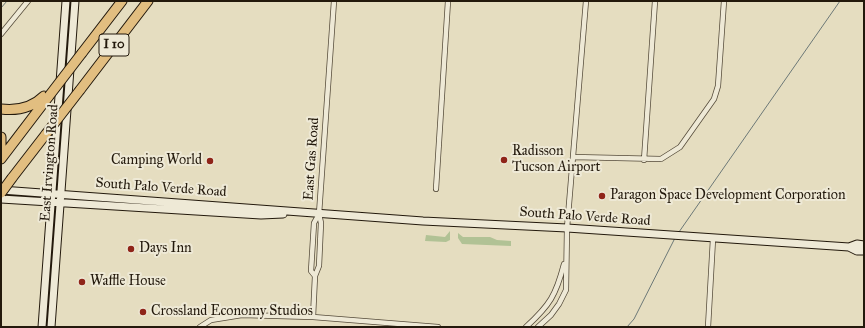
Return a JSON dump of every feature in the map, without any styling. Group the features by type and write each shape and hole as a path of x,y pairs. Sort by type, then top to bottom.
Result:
{"highway":[{"name":"I 10","path":"1,159 49,93 122,1"},
{"name":"I 10","path":"1,193 148,1"},
{"path":"1,109 15,110 28,107 38,102 49,93"},
{"path":"1,136 1,146"}],"main road":[{"name":"East Irvington Road","path":"42,327 66,1"},
{"name":"East Irvington Road","path":"51,327 75,1"},
{"name":"South Palo Verde Road","path":"1,190 423,221 567,228 849,247 864,251"},
{"name":"South Palo Verde Road","path":"1,199 60,204 261,215 319,214"},
{"path":"196,211 210,209 234,210 239,207"},
{"name":"South Palo Verde Road","path":"849,247 857,244 864,244"}],"street":[{"path":"1,34 28,1"},
{"name":"East Gas Road","path":"312,317 315,276 319,266 321,223 319,214 334,1"},
{"path":"436,189 448,1"},
{"path":"538,327 551,315 559,304 566,290 567,278 565,258 567,228 586,1"},
{"path":"644,160 655,1"},
{"path":"573,157 644,160 661,159 680,147 714,99 718,86 724,1"},
{"path":"315,276 311,271 314,223 319,214"},
{"path":"708,327 713,239"},
{"path":"526,327 552,298 557,290 565,258"},
{"path":"552,298 559,304"},
{"path":"200,327 211,320 228,316 312,317 438,327"}],"green space":[{"path":"450,231 450,240 446,242 425,241 426,235 445,237"},
{"path":"458,233 463,237 490,237 497,240 511,241 511,246 462,244 458,238"}],"waterway":[{"path":"1,8 7,1"},
{"path":"679,232 840,1"},
{"path":"627,327 634,319 675,238"}],"place":[{"name":"Radisson Tucson Airport","path":"504,160"},
{"name":"Camping World","path":"210,161"},
{"name":"Paragon Space Development Corporation","path":"602,196"},
{"name":"Days Inn","path":"131,249"},
{"name":"Waffle House","path":"82,282"},
{"name":"Crossland Economy Studios","path":"143,312"}]}
